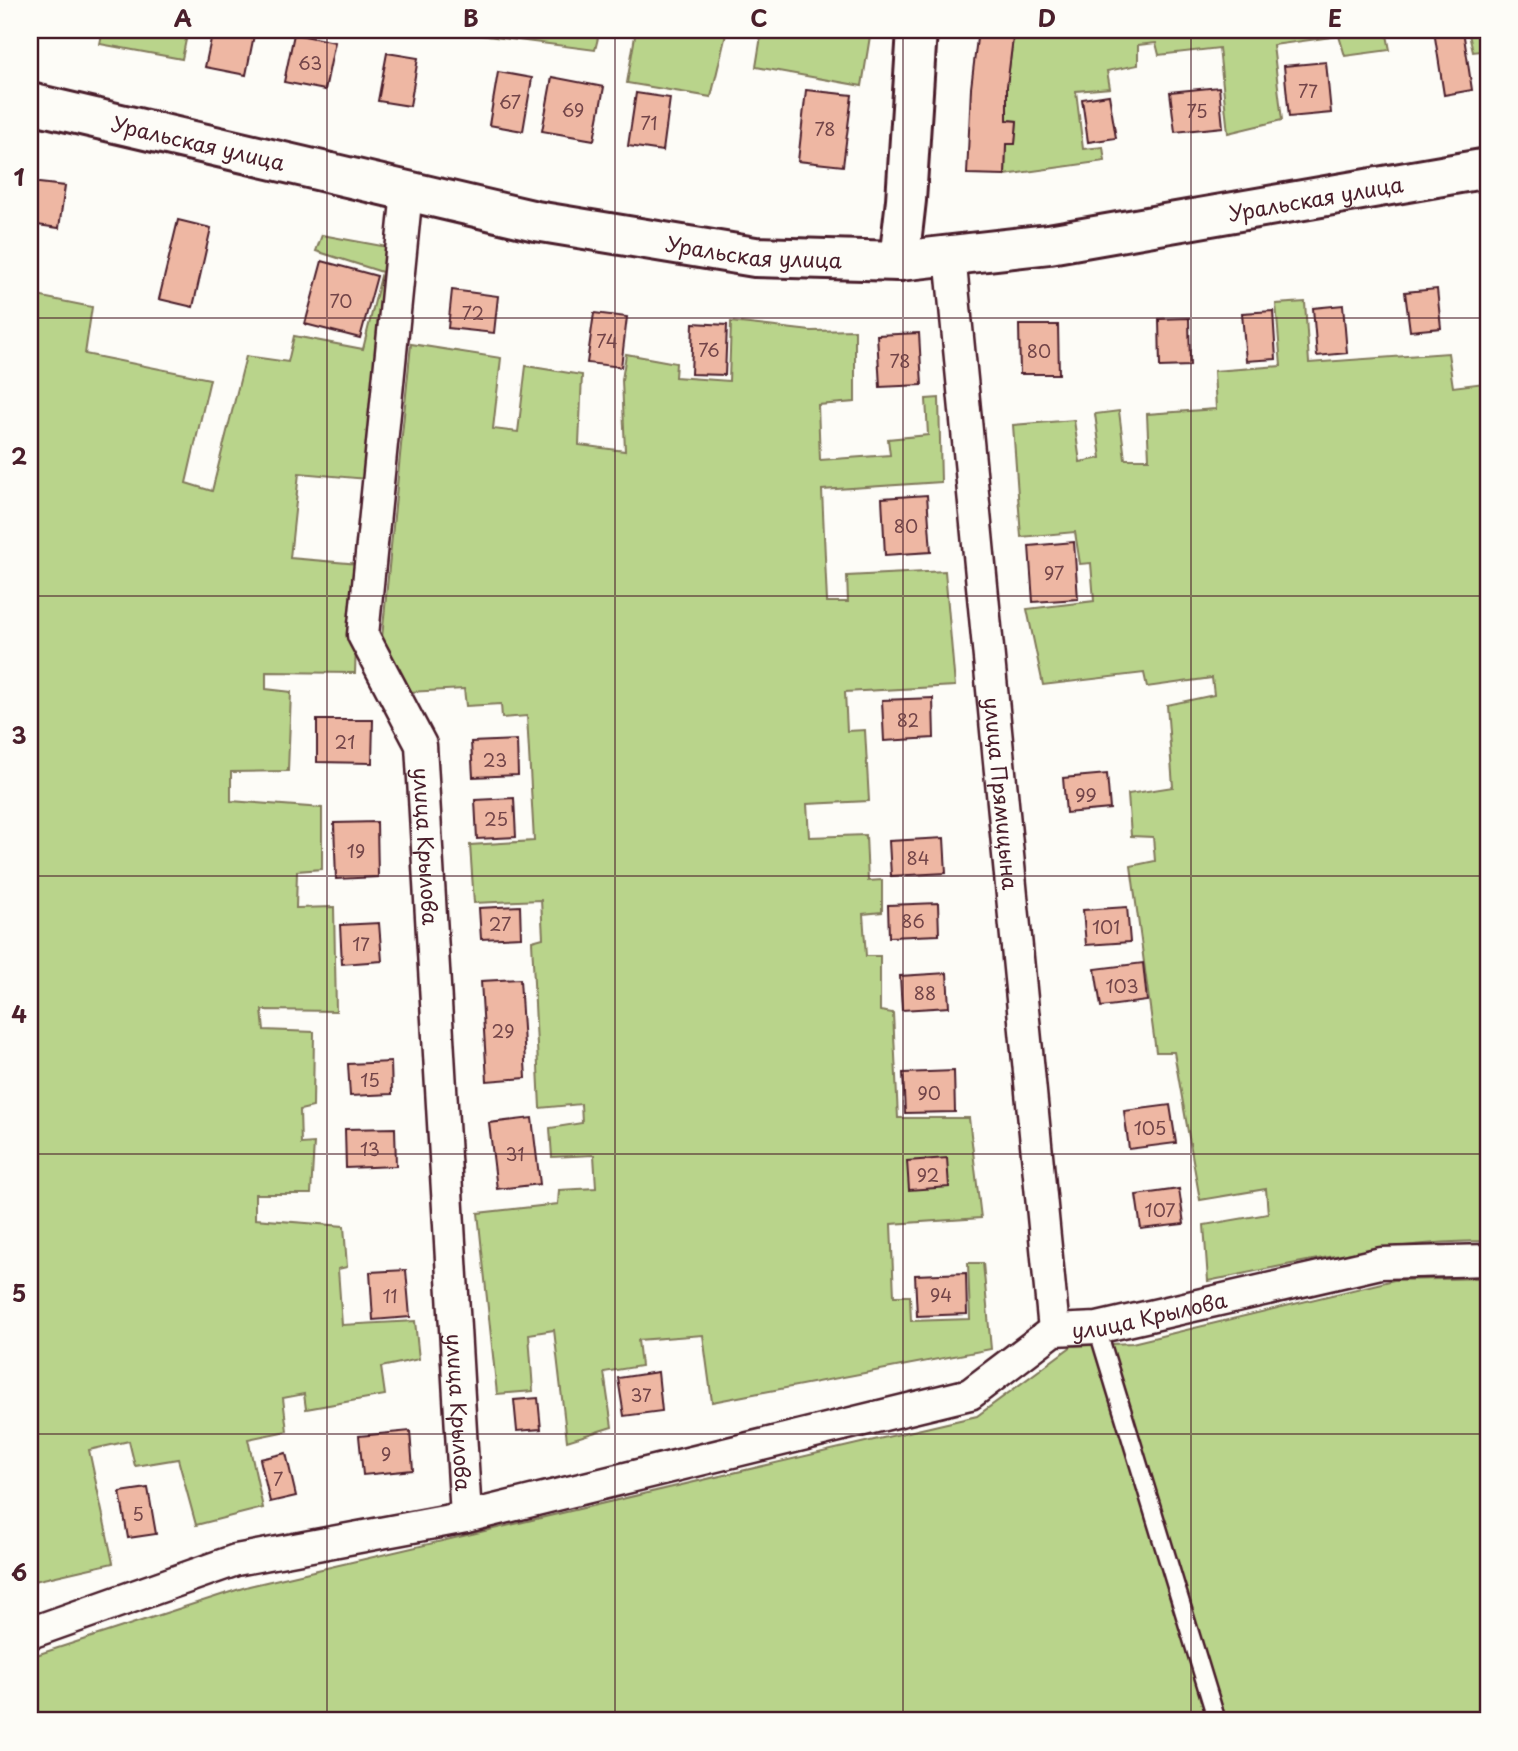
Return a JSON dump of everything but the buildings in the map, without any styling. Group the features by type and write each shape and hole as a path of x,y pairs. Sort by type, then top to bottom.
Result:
{"main road":[{"path":"899,261 906,200 917,30"},
{"name":"Уральская улица","path":"30,103 536,221 755,257 899,261 1049,244 1488,168"}],"street":[{"name":"улица Крылова","path":"407,191 363,635 421,745 466,1517"},
{"name":"улица Прямицына","path":"950,256 1054,1329"},
{"name":"улица Крылова","path":"30,1633 236,1560 466,1517 970,1394 1054,1329 1097,1328 1381,1263 1488,1260"}],"lane":[{"path":"1097,1328 1217,1721"}],"green space":[{"path":"103,30 188,30 182,59 100,44"},
{"path":"441,30 600,30 595,50"},
{"path":"636,30 727,30 711,97 627,83"},
{"path":"762,30 871,30 862,86 756,67"},
{"path":"1014,30 1386,30 1390,50 1345,56 1339,36 1273,45 1282,120 1228,133 1219,48 1159,55 1156,43 1138,45 1138,65 1107,71 1110,88 1076,91 1083,149 1103,147 1105,161 1005,175 1006,144 1015,143 1017,121 1007,120 1007,86"},
{"path":"1468,30 1488,30 1488,50 1473,52"},
{"path":"322,235 393,248 367,479 299,473 290,558 359,564 355,673 266,672 266,689 291,692 288,771 231,772 231,801 322,808 322,869 297,871 296,908 334,907 336,1011 262,1010 264,1030 314,1032 313,1107 300,1110 301,1144 314,1143 311,1194 255,1194 255,1219 344,1226 347,1267 338,1269 342,1325 415,1321 419,1359 381,1367 385,1395 306,1409 304,1394 283,1398 287,1431 248,1439 263,1508 196,1525 178,1459 135,1466 129,1441 89,1450 113,1563 30,1582 30,250 36,251 32,295 92,307 85,354 210,379 186,483 212,491 246,356 288,362 294,336 363,349 382,272 316,251"},
{"path":"1305,302 1309,363 1448,353 1453,387 1485,383 1482,354 1488,353 1488,1241 1382,1249 1208,1281 1204,1225 1268,1214 1266,1189 1200,1200 1174,1052 1156,1052 1131,866 1155,861 1153,837 1131,836 1128,794 1173,787 1167,705 1214,695 1212,678 1147,687 1144,673 1043,685 1027,609 1094,601 1091,563 1080,564 1075,532 1021,537 1013,425 1074,420 1080,462 1101,458 1095,414 1119,411 1125,459 1149,459 1147,414 1216,409 1214,371 1281,366 1276,304"},
{"path":"731,322 811,331 855,330 855,402 818,405 820,460 890,455 888,439 928,435 926,399 939,398 941,482 822,490 827,602 848,602 847,576 945,571 955,686 845,692 847,731 865,730 869,801 807,804 809,837 866,835 868,881 882,880 882,912 863,914 866,956 880,956 880,1011 893,1013 898,1118 969,1118 981,1218 891,1224 894,1296 910,1296 911,1321 970,1319 968,1263 983,1263 991,1349 712,1402 703,1335 638,1340 641,1366 604,1372 612,1427 567,1441 554,1330 529,1334 533,1391 497,1394 478,1213 558,1204 559,1190 596,1188 594,1155 552,1157 550,1128 582,1123 581,1104 540,1108 532,941 543,938 541,900 474,903 470,845 534,841 527,716 502,718 501,704 466,706 464,689 408,692 382,638 411,344 501,358 493,429 518,432 526,366 582,375 579,445 625,451 622,380 626,354 676,363 675,377 729,381"},
{"path":"1488,1278 1488,1721 30,1721 30,1657 249,1586 977,1416 1072,1346 1132,1343 1394,1280"}]}
